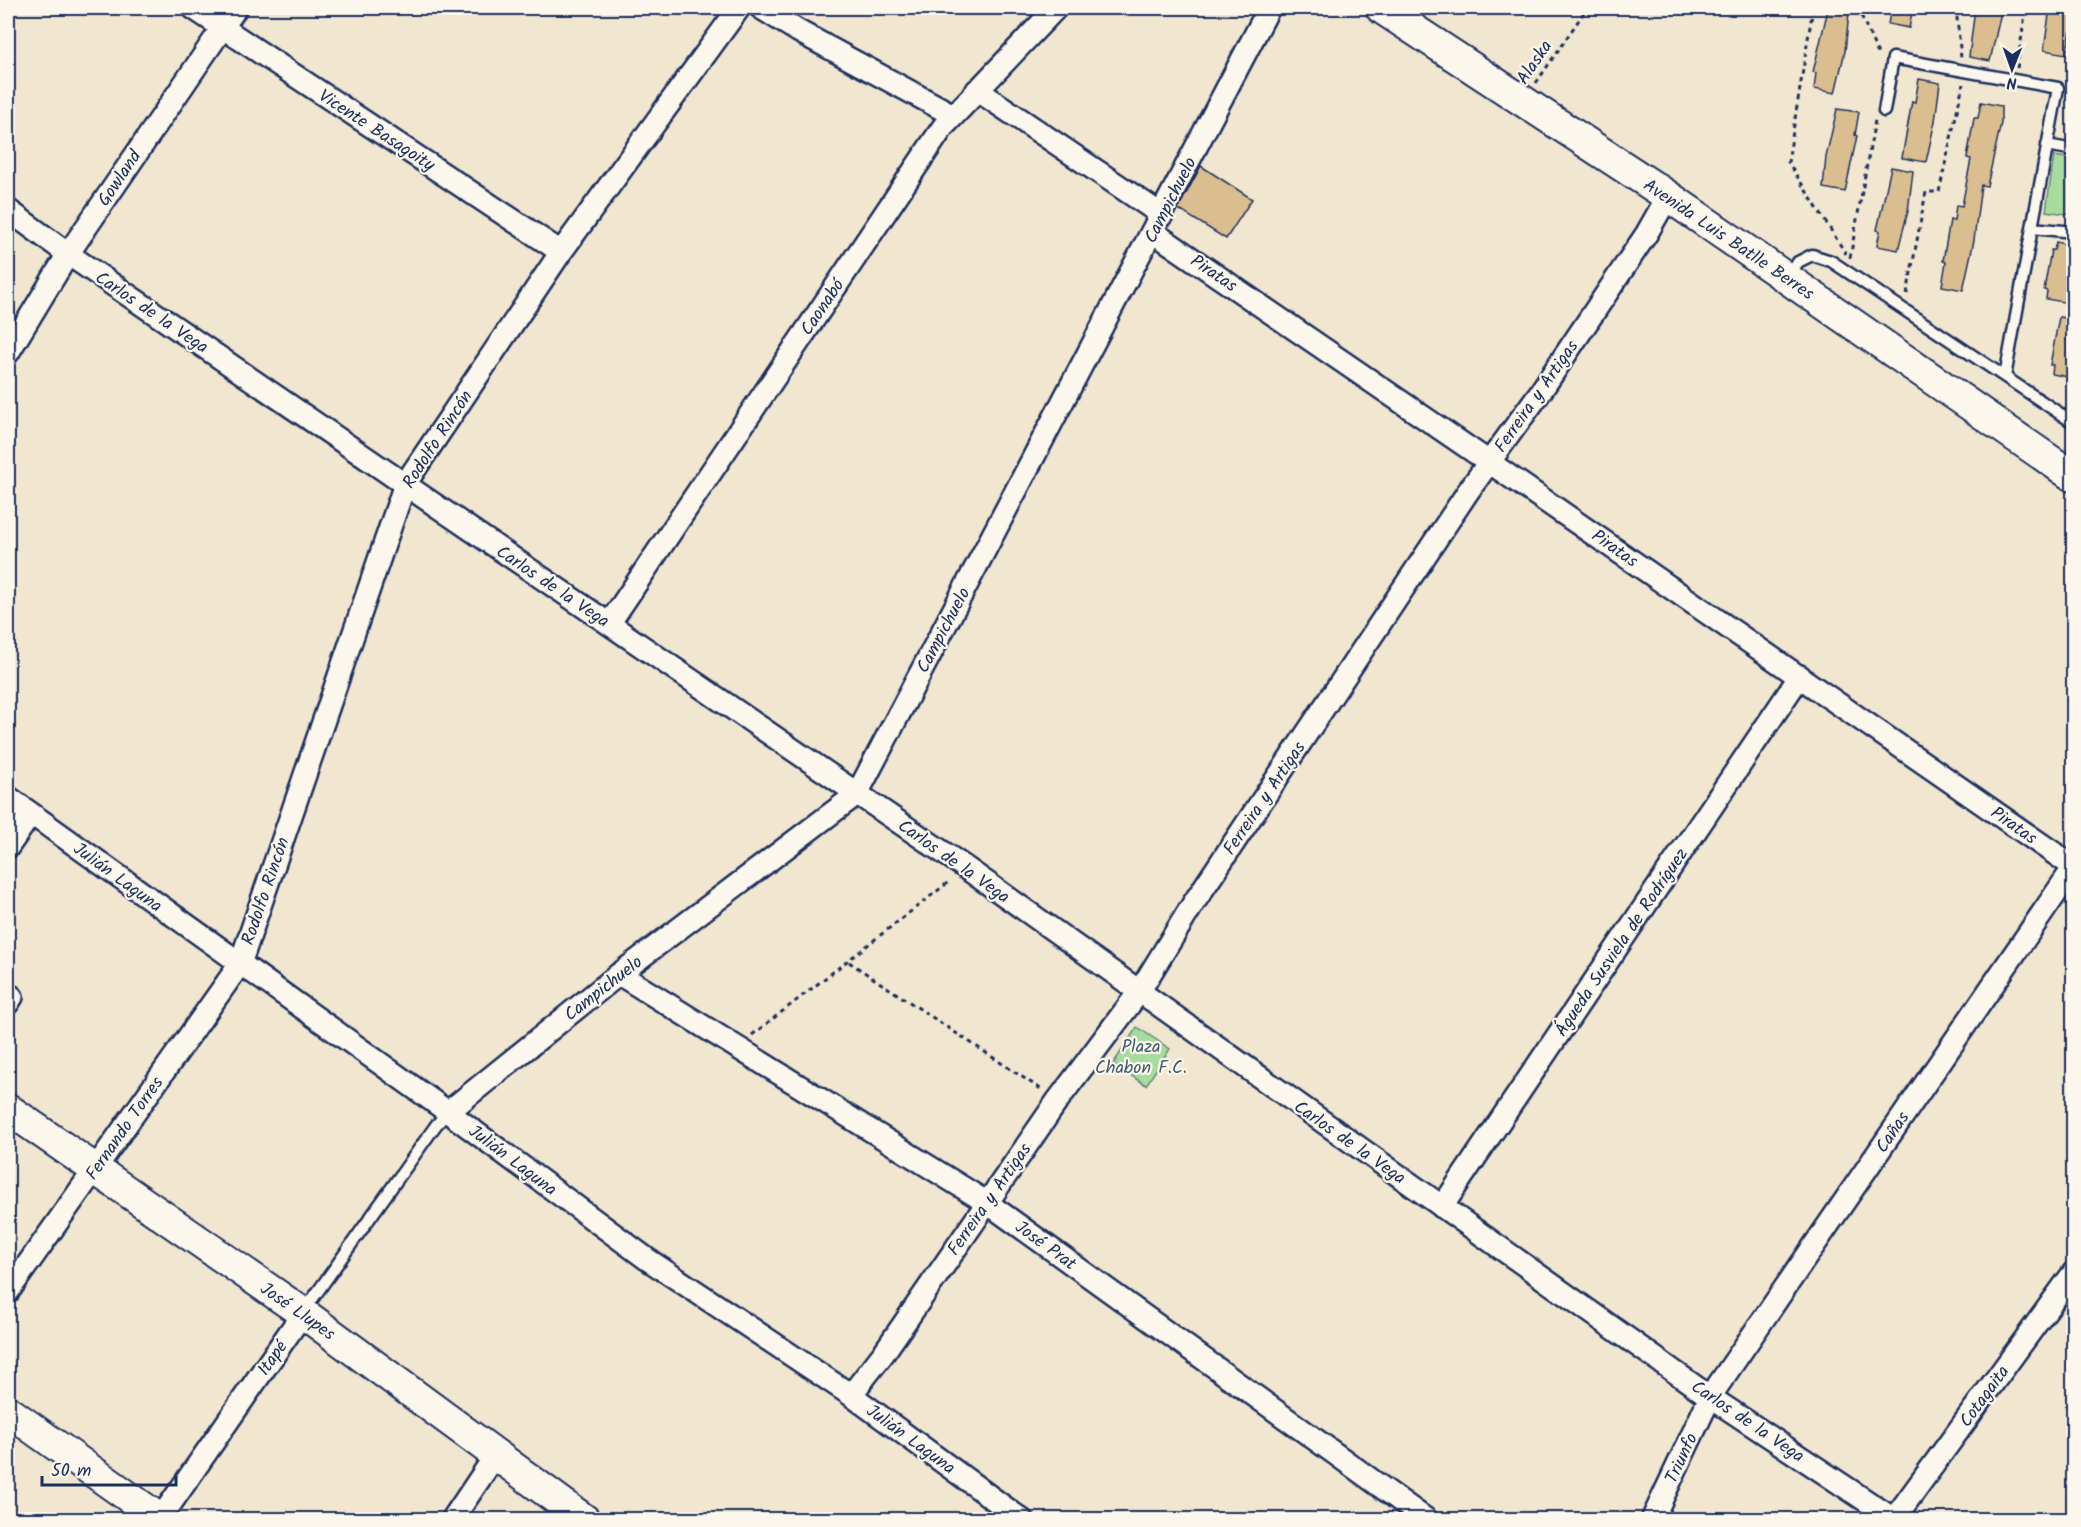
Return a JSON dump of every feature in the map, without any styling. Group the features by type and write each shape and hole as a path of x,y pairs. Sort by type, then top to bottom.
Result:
{"street":[{"name":"Vicente Basagoity","path":"193,8 561,252"},
{"name":"Gowland","path":"8,353 68,254 236,8"},
{"name":"Rodolfo Rincón","path":"240,964 405,484 561,252 739,8"},
{"path":"761,8 798,31 953,115"},
{"name":"Caonabó","path":"609,624 953,115 1056,8"},
{"name":"Campichuelo","path":"448,1112 619,974 857,794 1158,224 1269,8"},
{"name":"Avenida Luis Batlle Berres","path":"1382,8 1668,196 2073,477"},
{"name":"Piratas","path":"977,90 1158,224 1490,462 2073,867"},
{"name":"Ferreira y Artigas","path":"851,1395 883,1354 1058,1100 1139,992 1200,894 1647,233 1668,196"},
{"name":"Carlos de la Vega","path":"8,210 68,254 966,868 1710,1397 1895,1519"},
{"name":"Águeda Susviela de Rodríguez","path":"1442,1207 1800,676"},
{"name":"Julián Laguna","path":"8,797 448,1112 647,1259 851,1395 1022,1520"},
{"path":"8,847 31,814"},
{"name":"Cañas","path":"1710,1397 2073,867"},
{"name":"Fernando Torres","path":"8,1292 240,964"},
{"name":"José Prat","path":"619,974 986,1202 1427,1520"},
{"name":"José Llupes","path":"8,1109 93,1170 303,1313 585,1520"},
{"name":"Cotagaita","path":"1895,1519 2073,1272"},
{"name":"Itapé","path":"161,1519 303,1313"},
{"name":"Triunfo","path":"1652,1520 1710,1397"},
{"path":"8,1411 161,1519"},
{"path":"452,1520 495,1456"}],"lane":[{"path":"1884,111 1893,58 2058,88 2005,376"},
{"path":"2047,145 2073,150"},
{"path":"2032,228 2073,232"},
{"path":"1787,278 1798,262 1812,255 1831,261 2073,423"},
{"name":"Itapé","path":"303,1313 429,1134 448,1112"}],"path":[{"name":"Alaska","path":"1523,102 1587,8"},
{"path":"1813,8 1788,162 1850,260 1875,116 1884,111"},
{"path":"1858,8 1877,52 1893,58"},
{"path":"1904,311 1926,192 1939,192 1965,76 1962,69 1956,8"},
{"path":"2015,80 2026,8"},
{"path":"736,1047 849,962 966,868"},
{"path":"849,962 1058,1100"}],"green space":[{"path":"2054,156 2073,159 2073,215 2046,211"},
{"name":"Plaza Chabon F.C.","path":"1137,1027 1170,1049 1146,1085 1113,1064"}],"building":[{"path":"1891,8 1913,8 1909,28 1888,24"},
{"path":"1975,8 2002,8 1990,61 1969,57"},
{"path":"2050,8 2073,8 2073,31 2071,31 2066,54 2044,50"},
{"path":"1828,9 1849,13 1845,51 1835,93 1814,89 1816,73 1813,72"},
{"path":"1919,79 1940,83 1926,162 1902,158 1912,101 1915,102"},
{"path":"1981,102 2001,106 2001,123 1987,186 1981,185 1974,240 1963,290 1942,286 1946,262 1943,261 1950,220 1954,221 1956,205 1962,206 1971,159 1967,158 1974,118 1978,118"},
{"path":"1837,109 1859,112 1855,135 1857,136 1845,192 1823,188 1826,157"},
{"path":"1201,166 1252,199 1226,239 1178,209"},
{"path":"1891,167 1913,171 1908,211 1898,250 1877,246 1880,231 1877,230"},
{"path":"2056,242 2073,246 2073,277 2069,303 2046,299 2047,291 2044,290 2051,250 2054,250"},
{"path":"2059,317 2073,319 2073,378 2052,374 2053,365 2050,365"}]}
